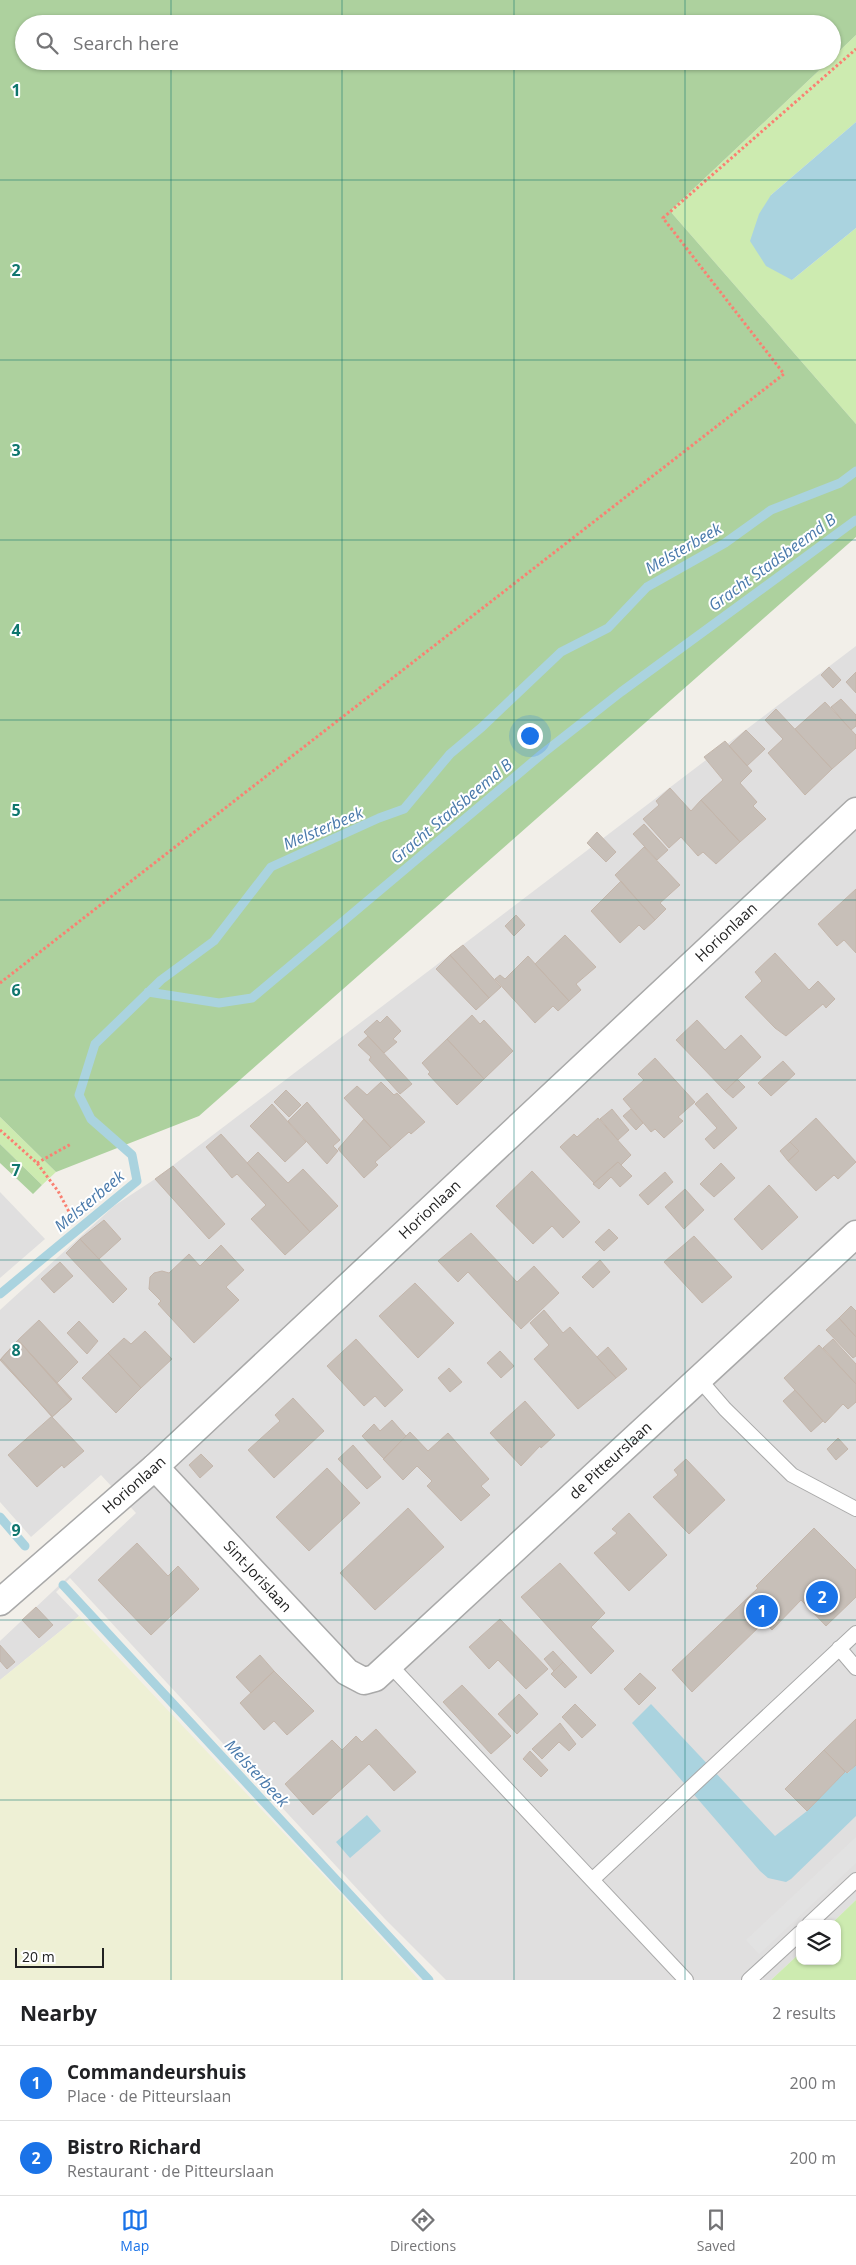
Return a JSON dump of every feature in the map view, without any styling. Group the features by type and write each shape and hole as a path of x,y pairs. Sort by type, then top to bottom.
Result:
{"street":[{"name":"Horionlaan","path":"0,1602 155,1467 856,811"},
{"name":"de Pitteurslaan","path":"364,1681 375,1678 390,1665 856,1234"},
{"name":"Sint-Jorislaan","path":"155,1467 347,1672 364,1681"}],"lane":[{"path":"699,1379 725,1409 792,1475 856,1509"},
{"path":"592,1880 712,1766 856,1634"},
{"path":"839,1648 856,1668"},
{"path":"390,1665 686,1980"},
{"path":"813,1920 856,1880"},
{"path":"749,1980 796,1937"}],"path":[{"path":"841,61 856,48"},
{"path":"0,983 784,374 663,218 831,70"},
{"path":"0,1130 37,1163 58,1190 74,1221"},
{"path":"37,1163 71,1144"}],"shaded area":[{"path":"856,646 856,1900 835,1920 796,1920 796,1957 771,1980 446,1980 385,1919 70,1578 56,1592 79,1616 0,1680 0,1641 136,1513 101,1475 31,1537 0,1502 0,1310 114,1206 155,1179"},
{"path":"0,1192 45,1239 0,1278"},
{"path":"856,1837 856,1863 759,1954 746,1940"}],"green space":[{"path":"0,0 856,0 856,35 841,49 841,15 15,15 15,70 819,70 670,211 856,424 856,537 199,1116 56,1172 0,1117"},
{"path":"856,35 856,122 771,195 792,280 856,228 856,424 670,211 819,70 841,70 841,49"},
{"path":"0,1117 56,1172 42,1185 0,1144"},
{"path":"0,1144 42,1185 33,1194 0,1163"},
{"path":"79,1616 343,1896 419,1980 0,1980 0,1680"},
{"path":"856,1900 856,1980 771,1980 796,1957 796,1965 841,1965 841,1920 835,1920"}],"water":[{"path":"856,122 856,228 792,280 766,266 750,241 759,214 771,195"},
{"path":"651,1704 775,1836 807,1811 845,1772 848,1773 856,1765 856,1816 791,1879 786,1882 768,1878 632,1723"},
{"path":"367,1815 381,1831 350,1858 336,1842"}],"building":[{"path":"829,667 841,680 833,688 821,675"},
{"path":"856,672 856,693 846,682"},
{"path":"841,699 856,715 856,726 851,730 831,707"},
{"path":"825,702 856,735 856,748 832,769 795,729"},
{"path":"776,709 832,769 805,795 768,753 783,739 765,720"},
{"path":"746,730 765,749 747,766 729,746"},
{"path":"725,741 752,771 740,783 757,802 753,806 766,819 740,842 701,800 723,780 704,757"},
{"path":"670,788 691,811 701,800 740,842 716,864 703,852 698,856 681,837 669,848 643,819 659,805 656,801"},
{"path":"644,824 668,850 657,860 633,834"},
{"path":"597,832 616,852 606,862 587,843"},
{"path":"644,847 680,885 660,903 666,909 655,920 615,875"},
{"path":"621,881 655,920 644,930 639,925 620,943 591,911"},
{"path":"856,889 856,953 844,940 837,946 818,924"},
{"path":"516,915 525,925 514,936 505,926"},
{"path":"565,935 596,967 576,984 581,990 569,1001 535,964"},
{"path":"463,945 501,987 489,998 450,955"},
{"path":"775,953 809,990 818,981 835,999 826,1008 823,1004 786,1036 775,1028 745,997 762,981 755,972"},
{"path":"450,955 489,998 476,1010 436,969"},
{"path":"528,956 569,1001 558,1011 553,1006 535,1023 495,979 500,975 505,979"},
{"path":"472,1015 480,1024 484,1020 513,1051 484,1079 447,1039"},
{"path":"387,1016 401,1031 393,1039 397,1042 384,1053 364,1032 377,1020 380,1023"},
{"path":"697,1020 725,1050 741,1035 761,1057 725,1091 676,1040"},
{"path":"368,1036 412,1084 400,1094 369,1060 371,1057 358,1045"},
{"path":"447,1039 484,1079 457,1105 428,1074 430,1072 422,1063"},
{"path":"655,1058 695,1102 678,1117 683,1121 664,1138 655,1129 651,1132 623,1099 644,1080 638,1074"},
{"path":"783,1061 795,1074 771,1096 758,1083"},
{"path":"737,1079 745,1087 733,1098 725,1091"},
{"path":"381,1082 394,1095 397,1093 425,1122 411,1134 409,1132 391,1148 344,1098 357,1086 367,1095"},
{"path":"286,1090 301,1105 289,1117 274,1102"},
{"path":"707,1093 737,1128 714,1149 705,1139 717,1128 695,1104"},
{"path":"307,1102 340,1140 333,1146 338,1151 327,1164 288,1121"},
{"path":"272,1104 306,1142 285,1162 250,1126"},
{"path":"612,1109 629,1130 618,1140 600,1119"},
{"path":"631,1109 643,1123 636,1130 623,1116"},
{"path":"598,1118 631,1155 621,1165 618,1162 594,1183 560,1147 574,1134 577,1137"},
{"path":"816,1118 856,1162 838,1179 834,1175 816,1191 788,1161 799,1151 790,1142"},
{"path":"364,1119 391,1148 375,1162 378,1165 364,1178 338,1149"},
{"path":"221,1134 310,1232 285,1255 251,1219 266,1205 237,1174 232,1178 206,1147"},
{"path":"790,1142 799,1151 788,1161 780,1151"},
{"path":"258,1152 288,1183 303,1169 338,1206 310,1232 247,1163"},
{"path":"618,1162 632,1176 620,1187 611,1177 599,1189 593,1184"},
{"path":"721,1163 735,1178 714,1197 700,1184"},
{"path":"173,1166 225,1224 209,1239 155,1179"},
{"path":"532,1171 580,1222 563,1238 552,1226 533,1244 496,1206"},
{"path":"665,1172 673,1182 648,1205 639,1195"},
{"path":"769,1185 798,1217 762,1250 734,1219"},
{"path":"685,1189 704,1210 684,1229 665,1207"},
{"path":"104,1220 121,1239 99,1259 80,1239"},
{"path":"609,1229 618,1238 604,1251 595,1242"},
{"path":"471,1233 517,1282 534,1266 559,1293 521,1329 468,1272 458,1282 438,1261"},
{"path":"694,1236 732,1277 702,1303 664,1262"},
{"path":"80,1239 127,1289 113,1303 66,1253"},
{"path":"221,1245 244,1270 226,1287 239,1300 194,1343 158,1304 161,1301 149,1289 150,1277 154,1273 162,1271 169,1273 189,1254 200,1266"},
{"path":"600,1260 610,1272 593,1288 582,1277"},
{"path":"60,1262 73,1276 54,1293 41,1279"},
{"path":"415,1283 454,1323 418,1358 379,1316"},
{"path":"851,1306 856,1311 856,1337 839,1318"},
{"path":"544,1310 563,1333 570,1327 616,1378 578,1409 534,1359 549,1345 530,1323"},
{"path":"839,1318 856,1337 856,1356 853,1358 826,1330"},
{"path":"39,1320 78,1362 57,1383 18,1340"},
{"path":"79,1321 98,1341 87,1354 67,1333"},
{"path":"145,1331 172,1359 141,1388 108,1353 124,1338 131,1344"},
{"path":"356,1339 403,1390 385,1407 375,1396 364,1406 327,1366"},
{"path":"833,1339 856,1364 856,1384 823,1348"},
{"path":"18,1340 72,1399 52,1417 84,1451 64,1468 62,1465 37,1487 8,1455 52,1416 0,1360"},
{"path":"18,1340 71,1400 52,1417 1,1359"},
{"path":"819,1345 856,1384 856,1402 848,1409 843,1404 825,1423 784,1378"},
{"path":"608,1347 627,1369 616,1378 597,1357"},
{"path":"500,1351 514,1366 501,1378 487,1363"},
{"path":"108,1353 141,1388 116,1413 82,1378"},
{"path":"449,1368 462,1382 450,1392 438,1378"},
{"path":"795,1390 823,1421 811,1432 783,1401"},
{"path":"293,1398 324,1431 274,1478 248,1450 280,1421 275,1415"},
{"path":"525,1401 555,1435 541,1448 540,1446 521,1466 490,1433"},
{"path":"392,1420 406,1436 384,1459 362,1436 374,1424 380,1431"},
{"path":"410,1432 428,1451 448,1433 489,1479 481,1486 490,1495 461,1521 427,1486 432,1481 417,1466 403,1480 383,1459"},
{"path":"838,1438 848,1449 836,1460 827,1449"},
{"path":"353,1445 381,1477 367,1489 338,1459"},
{"path":"201,1454 213,1466 200,1478 189,1465"},
{"path":"686,1459 725,1500 689,1534 653,1497 678,1475 674,1470"},
{"path":"327,1468 360,1503 309,1551 276,1517"},
{"path":"408,1508 444,1547 375,1610 340,1573"},
{"path":"629,1513 667,1555 629,1591 594,1553 617,1533 612,1529"},
{"path":"814,1528 856,1570 856,1597 826,1626 801,1600 772,1630 764,1622 692,1692 672,1670 758,1588 756,1586"},
{"path":"137,1543 168,1576 178,1566 199,1589 151,1635 98,1580"},
{"path":"560,1563 605,1613 591,1627 614,1651 591,1674 521,1597"},
{"path":"36,1607 53,1625 39,1638 22,1620"},
{"path":"500,1619 548,1669 526,1689 498,1660 489,1669 469,1647"},
{"path":"0,1645 15,1662 7,1669 0,1661"},
{"path":"553,1651 563,1662 554,1671 544,1659"},
{"path":"260,1655 274,1671 251,1693 236,1677"},
{"path":"563,1662 577,1677 565,1688 551,1674"},
{"path":"274,1671 314,1711 287,1735 274,1721 264,1730 240,1703"},
{"path":"640,1673 656,1688 639,1705 624,1689"},
{"path":"462,1685 511,1736 491,1754 443,1702"},
{"path":"519,1694 538,1714 517,1734 498,1714"},
{"path":"575,1704 596,1725 582,1738 562,1717"},
{"path":"856,1719 856,1765 847,1773 824,1750"},
{"path":"560,1723 576,1744 569,1751 559,1742 542,1759 532,1749"},
{"path":"376,1729 416,1772 394,1791 369,1764 313,1815 285,1784 332,1740 342,1750 356,1736 362,1742"},
{"path":"824,1750 845,1772 807,1811 785,1789"},
{"path":"530,1751 548,1770 541,1777 523,1759"}],"waterway":[{"name":"Melsterbeek","path":"0,1294 137,1181 132,1155 91,1119 79,1095 95,1044 161,980 214,941 271,867 379,818 404,809 450,754 482,727 561,652 608,628 647,587 725,543 771,510 840,483 856,471"},
{"name":"Gracht Stadsbeemd B","path":"148,992 219,1003 252,998 542,754 621,692 856,520"},
{"name":"Melsterbeek","path":"0,1517 25,1546"},
{"name":"Melsterbeek","path":"63,1585 429,1980"}],"place":[{"name":"Bistro Richard","path":"822,1597"},
{"name":"Commandeurshuis","path":"762,1611"}]}
